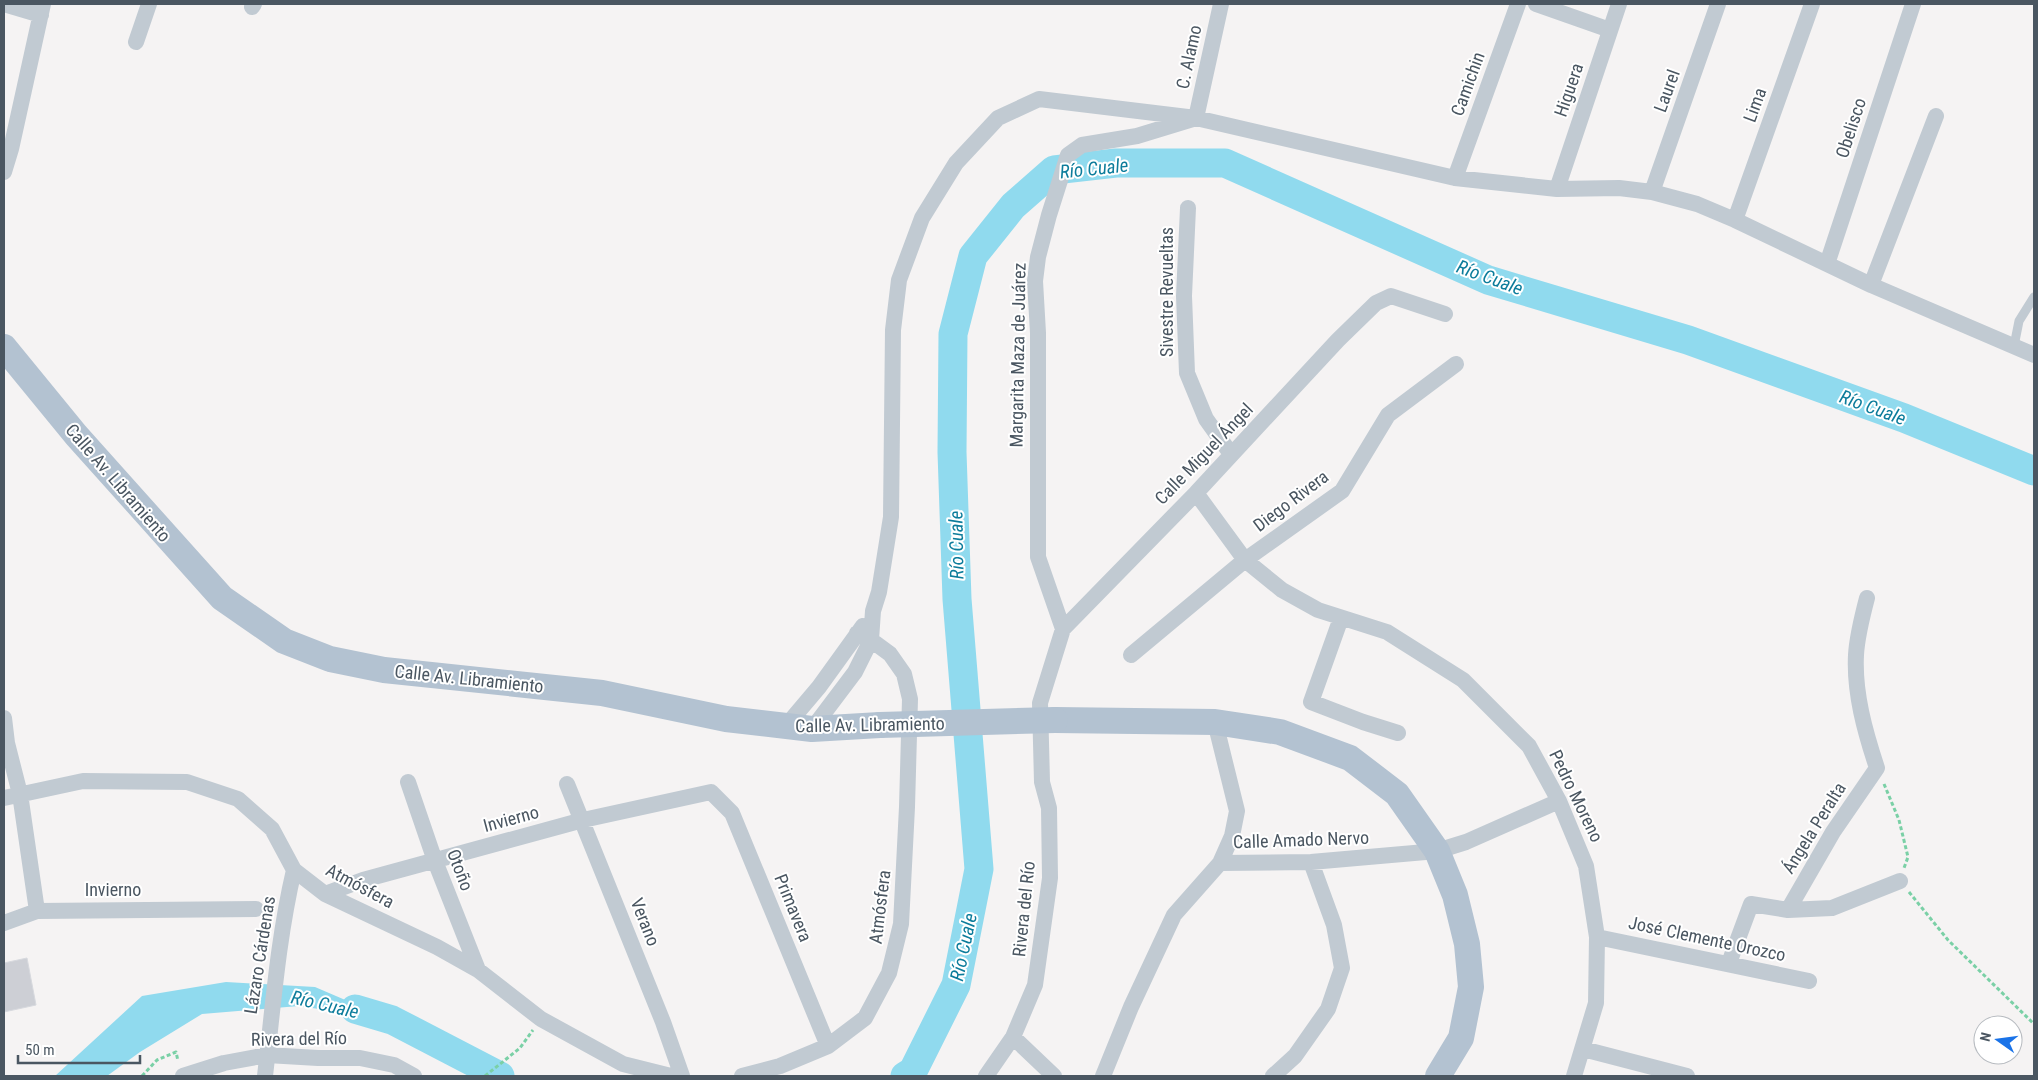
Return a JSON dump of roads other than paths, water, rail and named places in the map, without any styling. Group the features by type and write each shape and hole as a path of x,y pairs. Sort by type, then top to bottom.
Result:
{"main road":[{"name":"Calle Av. Libramiento","path":"4,347 76,435 222,598 284,641 330,659 384,670 602,693 726,720 812,729 1047,711 1215,722 1280,732 1350,758 1397,794 1437,851 1455,895 1465,936 1471,987 1461,1038 1438,1076"}],"street":[{"path":"4,4 42,9 11,150 4,172"},
{"path":"136,42 149,4"},
{"name":"C. Alamo","path":"1196,118 1221,4"},
{"name":"Camichin","path":"1455,178 1518,4"},
{"path":"1536,4 1610,30"},
{"name":"Higuera","path":"1557,189 1619,4"},
{"name":"Laurel","path":"1652,192 1718,4"},
{"name":"Lima","path":"1735,220 1812,4"},
{"name":"Obelisco","path":"1827,264 1913,4"},
{"path":"812,729 855,672 879,592 892,517 893,330 899,280 922,218 956,163 998,118 1039,99 1196,118 1455,178 1557,189 1619,188 1652,192 1697,204 1735,220 1871,285 2034,354"},
{"path":"1871,285 1936,116"},
{"name":"Margarita Maza de Juárez","path":"1063,629 1038,557 1038,333 1035,281 1038,257 1068,155 1082,145 1137,136 1196,118"},
{"name":"Sivestre Revueltas","path":"1188,208 1184,296 1187,373 1206,419 1231,454"},
{"name":"Calle Miguel Ángel","path":"1047,711 1063,629 1196,493 1338,340 1376,303 1391,296 1445,314"},
{"name":"Diego Rivera","path":"1132,655 1245,560 1342,491 1388,415 1456,364"},
{"name":"Pedro Moreno","path":"1196,493 1245,560 1282,590 1318,610 1387,632 1463,680 1529,746 1559,801 1586,866 1598,937 1596,1003 1574,1076"},
{"name":"Ángela Peralta","path":"1788,910 1832,832 1877,768 1866,735 1858,689 1856,656 1859,630 1867,598"},
{"path":"1341,618 1311,702 1398,733"},
{"path":"786,726 864,637"},
{"name":"Atmósfera","path":"742,1076 780,1066 828,1046 865,1018 889,973 902,924 910,699 904,674 890,654 864,637"},
{"name":"Rivera del Río","path":"986,1076 1013,1037 1035,985 1050,878 1049,808 1042,782 1047,711"},
{"path":"4,718 12,796 38,911"},
{"path":"1215,722 1237,811 1232,836 1220,863"},
{"name":"Atmósfera","path":"12,796 84,781 187,782 238,799 272,829 294,870 325,894 438,947 478,970 541,1019 623,1064 671,1076"},
{"name":"Otoño","path":"408,782 435,861 478,970"},
{"name":"Verano","path":"567,784 663,1022 682,1076"},
{"name":"Invierno","path":"325,894 363,880 583,820 711,792"},
{"name":"Primavera","path":"711,792 732,813 828,1046"},
{"name":"Calle Amado Nervo","path":"1103,1076 1131,1007 1174,915 1220,863 1311,862 1437,851 1466,842 1559,801"},
{"path":"1273,1076 1295,1056 1328,1009 1342,968 1334,925 1311,862"},
{"name":"Lázaro Cárdenas","path":"264,1076 284,912 294,870"},
{"path":"1729,963 1751,904 1788,910 1832,908 1900,881"},
{"name":"Invierno","path":"4,923 38,911 256,909"},
{"name":"José Clemente Orozco","path":"1598,937 1809,981"},
{"path":"1013,1037 1054,1076"},
{"path":"1583,1049 1688,1076"},
{"name":"Rivera del Río","path":"182,1072 267,1056 360,1058 394,1065 414,1076"}],"lane":[{"path":"2014,346 2019,321 2034,297"}],"water":[{"path":"226,982 315,987 392,1020 299,1006 202,1014 140,1052 107,1076 55,1076 142,996"}],"waterway":[{"name":"Río Cuale","path":"905,1076 913,1071 956,985 979,869 957,599 952,452 953,334 973,256 1013,206 1054,170 1116,163 1225,163 1488,280 1688,340 1904,418 2034,471"},
{"name":"Río Cuale","path":"355,1009 392,1020 500,1076"}]}
